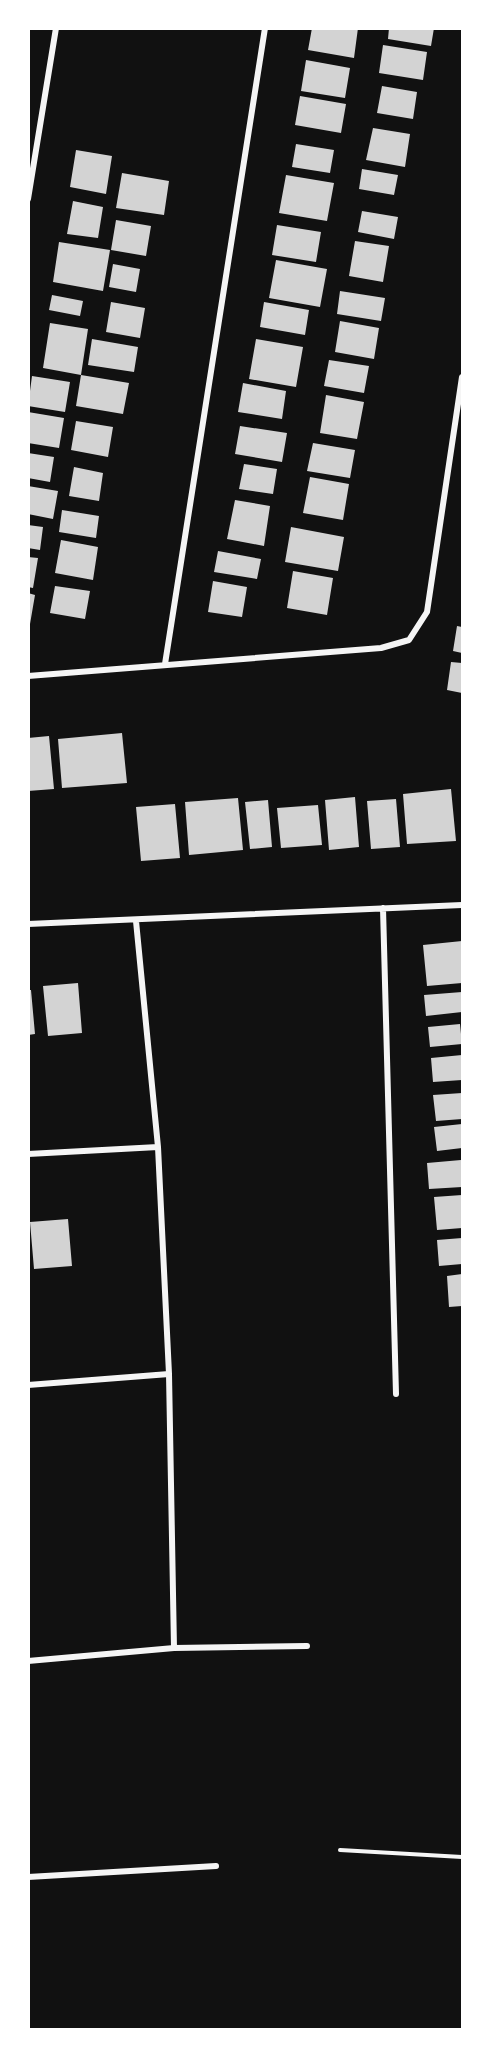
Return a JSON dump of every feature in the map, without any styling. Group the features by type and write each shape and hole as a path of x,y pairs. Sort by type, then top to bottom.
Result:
{"street":[{"path":"28,199 56,28"},
{"path":"165,664 265,28"},
{"path":"28,676 381,648 409,640 427,612 462,377"},
{"path":"28,924 462,905"},
{"path":"383,908 396,1394"},
{"path":"136,921 158,1147 169,1374 174,1648"},
{"path":"28,1154 158,1147"},
{"path":"28,1384 169,1374"},
{"path":"28,1661 174,1648 307,1646"},
{"path":"28,1877 216,1866"}],"path":[{"path":"340,1850 462,1857"}],"building":[{"path":"312,28 358,28 354,58 308,50"},
{"path":"389,28 434,28 431,46 388,39"},
{"path":"383,45 427,52 423,80 379,73"},
{"path":"306,60 350,68 345,98 301,91"},
{"path":"382,86 417,92 413,119 377,113"},
{"path":"300,96 346,104 341,133 295,125"},
{"path":"373,128 410,134 405,167 366,160"},
{"path":"296,144 334,150 330,173 292,167"},
{"path":"76,150 112,156 106,194 70,187"},
{"path":"362,169 398,175 394,195 359,189"},
{"path":"122,173 169,181 164,215 116,208"},
{"path":"286,175 334,183 327,221 279,213"},
{"path":"73,201 103,207 98,238 67,234"},
{"path":"362,211 398,217 394,239 358,232"},
{"path":"116,220 151,226 146,256 111,250"},
{"path":"277,225 321,232 316,262 272,255"},
{"path":"355,241 389,246 383,282 349,276"},
{"path":"59,242 110,250 103,291 53,282"},
{"path":"276,260 327,269 320,307 269,298"},
{"path":"113,264 140,269 136,292 109,287"},
{"path":"340,291 385,298 381,321 337,314"},
{"path":"52,295 83,301 80,316 49,310"},
{"path":"111,302 145,308 140,338 106,332"},
{"path":"264,302 309,310 305,335 260,327"},
{"path":"340,321 379,328 374,359 335,352"},
{"path":"50,323 88,329 81,375 43,368"},
{"path":"92,339 138,347 134,372 88,365"},
{"path":"256,339 303,347 296,387 249,379"},
{"path":"329,360 369,366 364,393 324,386"},
{"path":"81,375 129,383 123,414 76,406"},
{"path":"32,376 70,382 65,412 28,406"},
{"path":"243,383 286,391 282,419 238,412"},
{"path":"326,395 364,402 357,439 320,433"},
{"path":"28,412 64,418 59,448 28,443"},
{"path":"76,421 113,427 108,457 71,450"},
{"path":"240,426 287,433 282,462 235,454"},
{"path":"313,443 355,450 350,478 307,471"},
{"path":"28,453 54,457 50,482 28,478"},
{"path":"244,464 277,469 273,494 239,489"},
{"path":"74,467 103,473 99,501 69,496"},
{"path":"310,477 349,484 343,520 303,513"},
{"path":"28,486 58,491 53,519 28,514"},
{"path":"235,500 270,506 264,546 227,539"},
{"path":"62,510 99,516 96,538 59,532"},
{"path":"28,525 43,527 40,550 28,548"},
{"path":"291,527 344,537 338,571 285,562"},
{"path":"61,540 98,547 93,580 55,573"},
{"path":"218,551 261,559 257,579 214,572"},
{"path":"28,557 38,558 33,588 28,587"},
{"path":"293,571 333,578 327,615 287,608"},
{"path":"213,581 247,587 242,617 208,612"},
{"path":"55,586 90,591 85,619 50,613"},
{"path":"28,593 35,595 30,624 28,624"},
{"path":"457,626 462,627 462,653 453,651"},
{"path":"451,662 462,663 462,693 447,690"},
{"path":"122,733 127,783 62,788 58,739"},
{"path":"49,736 54,789 28,791 28,738"},
{"path":"451,789 456,841 407,844 403,794"},
{"path":"355,797 359,847 329,850 325,800"},
{"path":"238,798 243,850 189,855 185,802"},
{"path":"396,799 400,847 371,849 367,801"},
{"path":"268,800 272,847 250,849 245,802"},
{"path":"175,804 180,858 141,861 136,807"},
{"path":"318,805 322,845 281,848 277,808"},
{"path":"462,941 462,983 427,986 423,945"},
{"path":"78,983 82,1033 48,1036 43,986"},
{"path":"28,990 31,990 35,1034 28,1035"},
{"path":"462,992 462,1012 426,1016 424,995"},
{"path":"460,1024 462,1044 430,1047 428,1027"},
{"path":"462,1055 462,1080 433,1082 431,1058"},
{"path":"462,1093 462,1119 436,1121 433,1095"},
{"path":"462,1124 462,1148 437,1151 434,1127"},
{"path":"461,1160 462,1187 429,1189 427,1163"},
{"path":"462,1195 462,1228 437,1230 434,1197"},
{"path":"68,1219 72,1266 34,1269 30,1222"},
{"path":"462,1238 462,1264 439,1266 437,1240"},
{"path":"462,1274 462,1306 449,1307 447,1276"}]}
